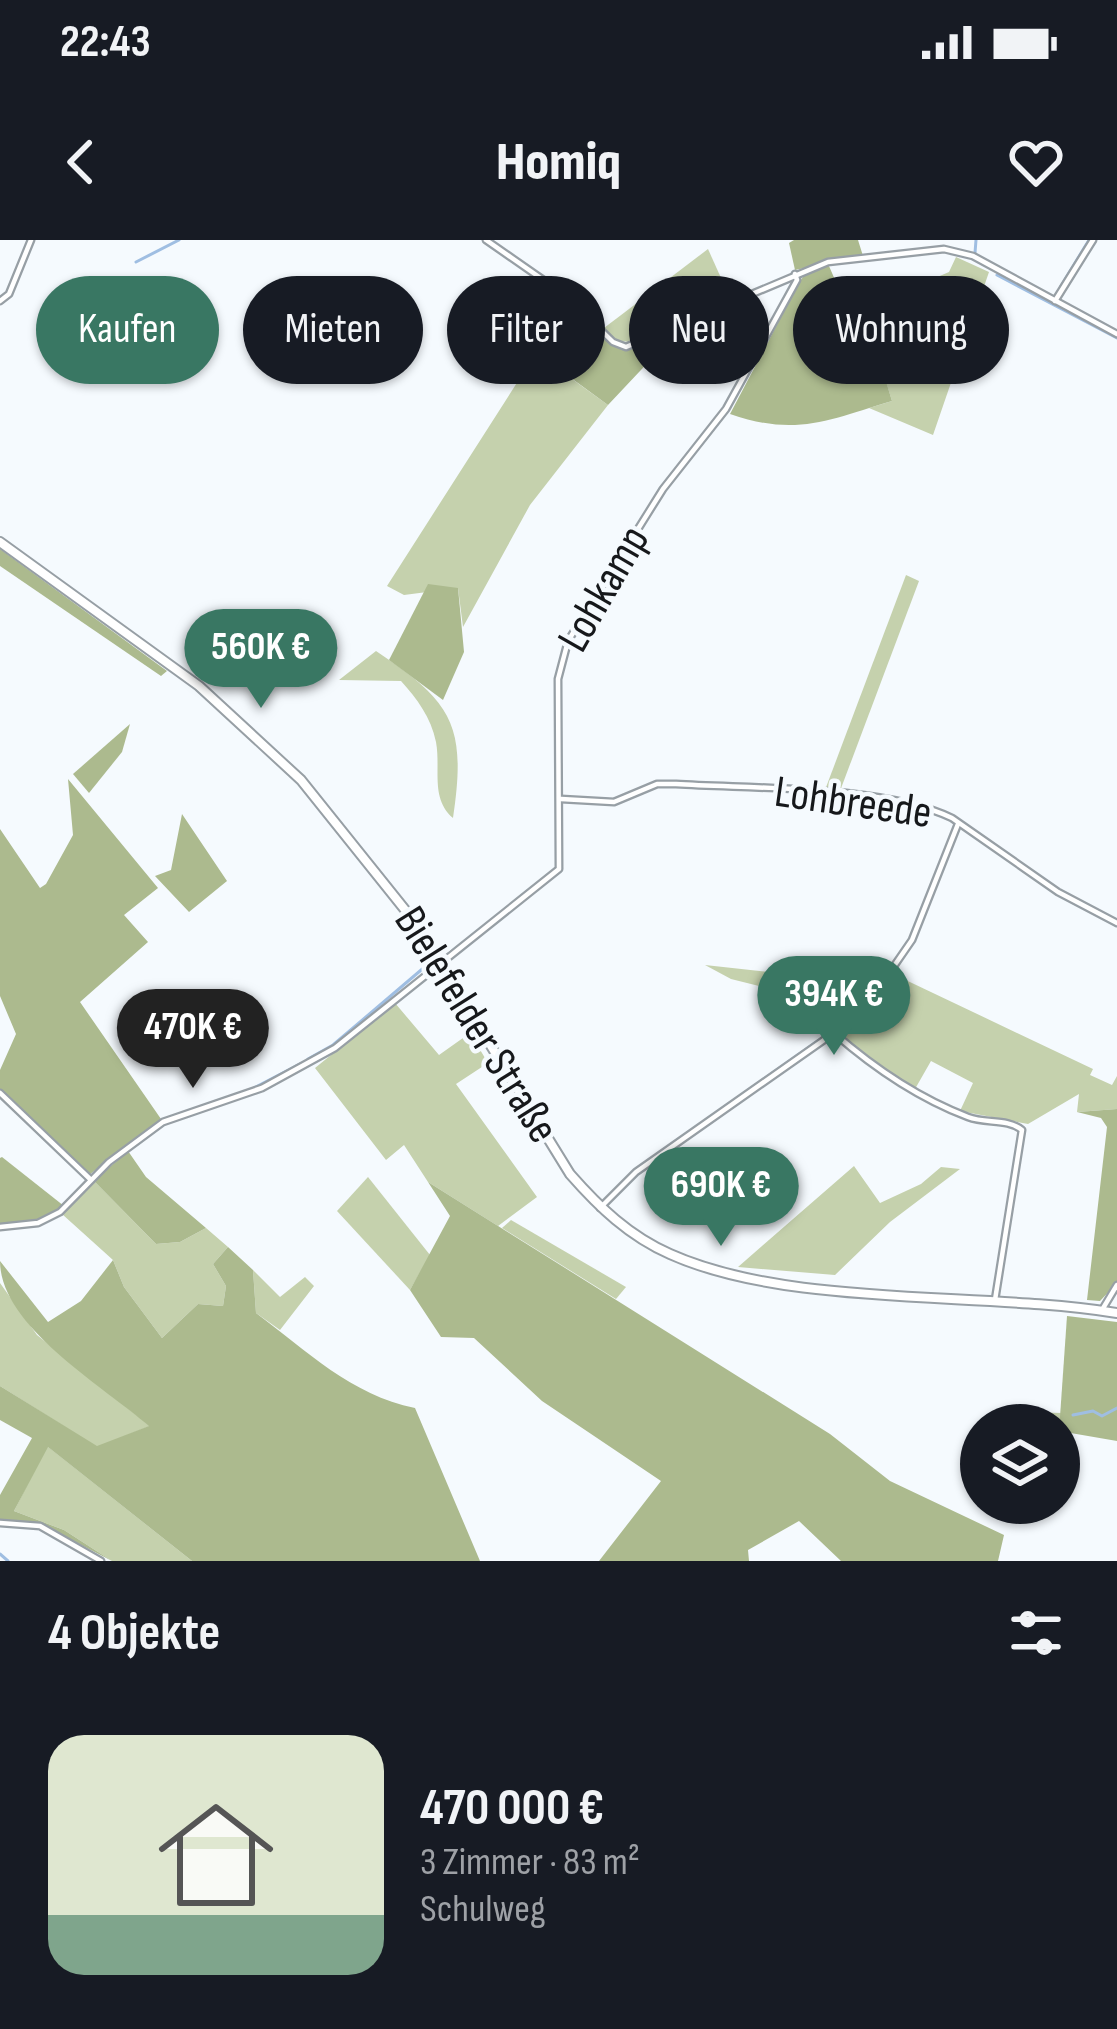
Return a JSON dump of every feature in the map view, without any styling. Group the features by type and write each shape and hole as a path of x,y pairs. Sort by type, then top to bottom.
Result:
{"main road":[{"name":"Bielefelder Straße","path":"0,542 172,664 259,739 358,845 440,962 544,1138 600,1208 668,1253 743,1277 1117,1312"}],"street":[{"path":"0,301 9,294 32,240"},
{"path":"486,240 626,347 828,262 944,249 974,256 1117,334"},
{"path":"1055,301 1093,240"},
{"name":"Lohkamp","path":"440,962 559,869 558,679 568,640 663,489 726,409 797,280 795,274"},
{"name":"Lohbreede","path":"561,799 614,802 657,784 823,793 933,811 958,823 1026,872 1117,923"},
{"path":"600,1208 636,1172 861,1014 905,950 958,823"},
{"path":"0,1227 38,1223 60,1212 90,1179 163,1122 262,1088 334,1048 440,962"},
{"path":"833,1033 875,1069 926,1098 973,1119 1013,1124 1022,1130 995,1300"},
{"path":"0,1093 90,1179"},
{"path":"1102,1310 1117,1286"},
{"path":"0,1523 40,1526 100,1561"}],"green space":[{"path":"858,240 863,256 795,270 789,243"},
{"path":"708,249 720,276 672,276"},
{"path":"956,257 989,272 988,276 940,276 949,272"},
{"path":"829,266 833,276 804,276"},
{"path":"793,294 793,384 887,384 892,401 830,420 794,425 730,414 746,384 769,384 769,340"},
{"path":"629,309 629,342 614,340 605,327"},
{"path":"605,333 629,350 629,383 608,405 579,384 605,384"},
{"path":"516,384 579,384 608,405 530,505 463,627 458,588 404,595 387,586"},
{"path":"887,384 951,384 933,435 869,408 892,401"},
{"path":"0,549 167,671 161,676 0,566"},
{"path":"906,575 919,581 840,791 825,790"},
{"path":"428,584 458,588 464,652 443,700 389,660"},
{"path":"376,651 422,685 448,718 458,759 453,818 441,801 434,733 407,688 401,681 339,680"},
{"path":"130,724 122,752 89,793 73,774"},
{"path":"68,779 158,888 124,915 148,942 80,1002 161,1119 89,1175 0,1089 0,1070 16,1034 0,996 0,829 40,888 46,884 73,835"},
{"path":"182,814 227,881 189,912 155,876 171,870"},
{"path":"705,965 879,984 859,1012 833,1028 798,996 731,979"},
{"path":"893,974 1093,1069 1090,1075 1112,1085 1117,1076 1117,1109 1077,1112 1079,1094 1028,1124 960,1111 973,1083 931,1061 915,1089 893,1077 864,1057 842,1031 864,1015"},
{"path":"395,1003 439,1055 470,1033 488,1063 456,1084 537,1197 498,1226 428,1182 404,1145 386,1160 315,1068"},
{"path":"1117,1109 1117,1283 1100,1301 1087,1300 1107,1127 1101,1118 1077,1112"},
{"path":"128,1151 146,1177 206,1228 180,1242 156,1244 94,1181"},
{"path":"0,1158 64,1206 37,1220 0,1225"},
{"path":"854,1166 880,1203 921,1184 941,1167 960,1169 890,1222 835,1275 738,1267"},
{"path":"368,1177 430,1255 410,1290 337,1211"},
{"path":"94,1181 156,1244 180,1242 206,1228 228,1247 213,1264 226,1286 223,1306 198,1304 162,1338 124,1287 113,1260 62,1214"},
{"path":"428,1182 830,1434 890,1481 960,1514 960,1524 981,1524 1004,1535 998,1561 841,1561 799,1521 748,1550 749,1561 599,1561 661,1481 542,1401 474,1338 441,1337 410,1290 450,1216"},
{"path":"511,1220 626,1287 616,1299 502,1228"},
{"path":"228,1247 253,1270 256,1313 350,1382 415,1408 480,1561 192,1561 48,1447 14,1511 64,1530 112,1561 41,1524 0,1520 0,1495 32,1438 0,1420 0,1386 97,1446 149,1426 35,1331 5,1285 0,1261 48,1322 81,1301 113,1260 124,1287 162,1338 198,1304 223,1306 226,1286 213,1264"},
{"path":"253,1270 280,1297 305,1277 314,1286 280,1330 256,1313"},
{"path":"0,1283 37,1335 150,1426 97,1447 0,1386"},
{"path":"1067,1316 1117,1322 1117,1441 1080,1435 1080,1404 1061,1404"},
{"path":"47,1446 192,1561 112,1561 64,1530 14,1511"}],"waterway":[{"path":"136,262 179,240"},
{"path":"975,253 976,240"},
{"path":"1061,286 1089,240"},
{"path":"997,275 1117,338"},
{"path":"308,1059 333,1045 427,965"},
{"path":"720,1110 859,1012"},
{"path":"252,1089 300,1064"},
{"path":"1080,1414 1093,1411 1102,1416 1117,1408"},
{"path":"0,1554 8,1561"}]}
